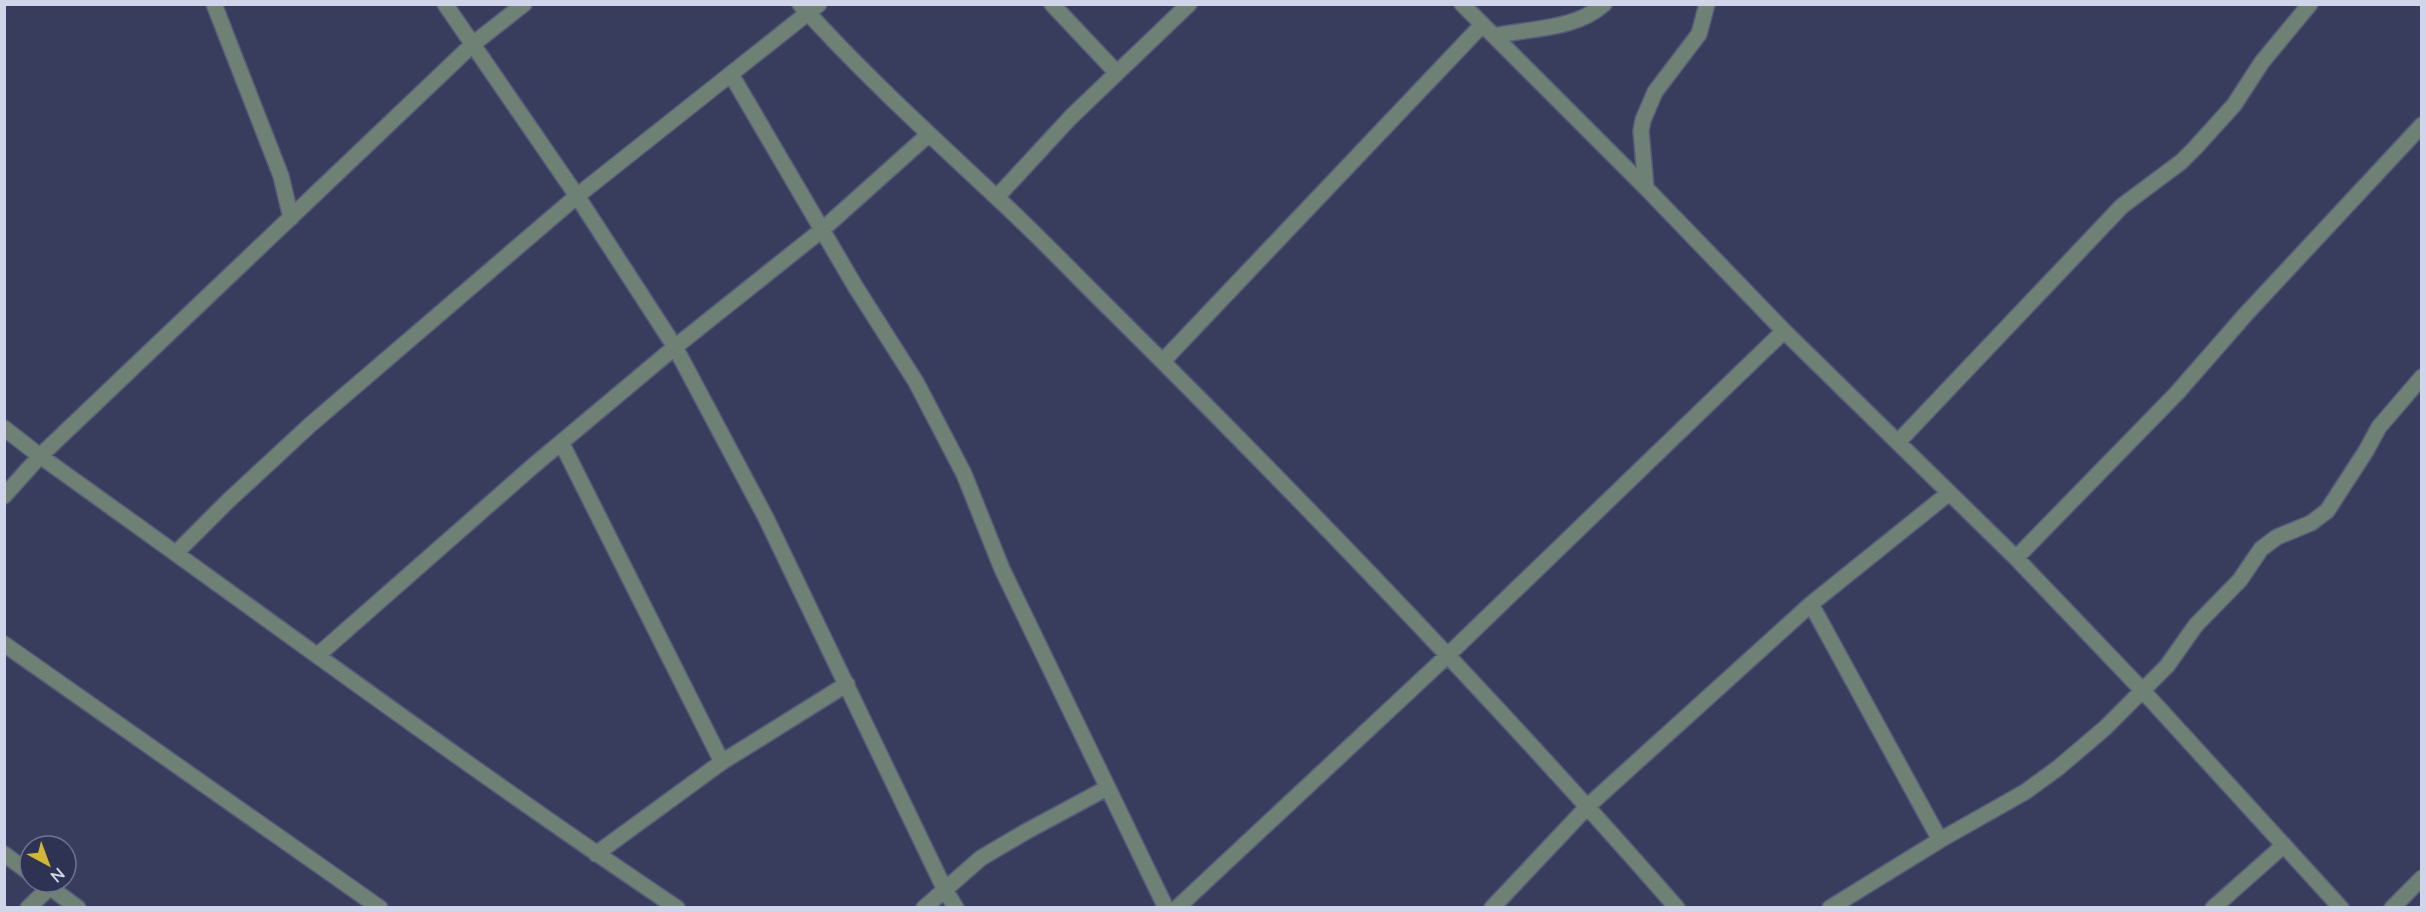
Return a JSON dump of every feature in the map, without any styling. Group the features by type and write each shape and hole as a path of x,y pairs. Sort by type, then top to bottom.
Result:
{"street":[{"path":"214,4 281,176 291,219"},
{"path":"445,4 577,196 675,347 766,518 848,684 945,890 956,908"},
{"path":"4,496 40,456 472,44 524,4"},
{"path":"1052,4 1117,73"},
{"path":"997,197 1071,117 1189,4"},
{"path":"1462,4 1646,188 1784,331 1899,441 2016,558 2144,692 2341,908"},
{"path":"1494,36 1572,22 1592,14 1604,4"},
{"path":"1646,188 1641,131 1643,120 1655,92 1700,34 1707,4"},
{"path":"1899,441 2122,206 2181,162 2195,148 2234,105 2262,62 2310,4"},
{"path":"176,553 310,425 577,196 732,76 809,8 928,135 997,197 1448,654 1588,806 1677,908"},
{"path":"1162,362 1482,25"},
{"path":"732,76 855,286 916,382 964,474 1002,569 1166,908"},
{"path":"2016,558 2177,393 2246,314 2421,125"},
{"path":"318,655 475,517 675,347 823,229 928,135"},
{"path":"1177,908 1448,654 1784,331"},
{"path":"1830,908 1940,840 2025,792 2105,728 2144,692 2177,654 2196,625 2240,580 2261,549 2288,532 2311,523 2326,511 2379,427 2421,377"},
{"path":"4,428 596,854 677,908"},
{"path":"562,444 722,762"},
{"path":"1492,908 1588,806 1811,604 1949,492"},
{"path":"1811,604 1940,840"},
{"path":"4,644 381,908"},
{"path":"596,854 722,762 848,684"},
{"path":"924,908 981,858 1107,788"},
{"path":"2212,908 2284,845"},
{"path":"4,854 18,864"},
{"path":"2392,908 2421,878"},
{"path":"28,908 40,894"},
{"path":"59,894 78,908"}]}
